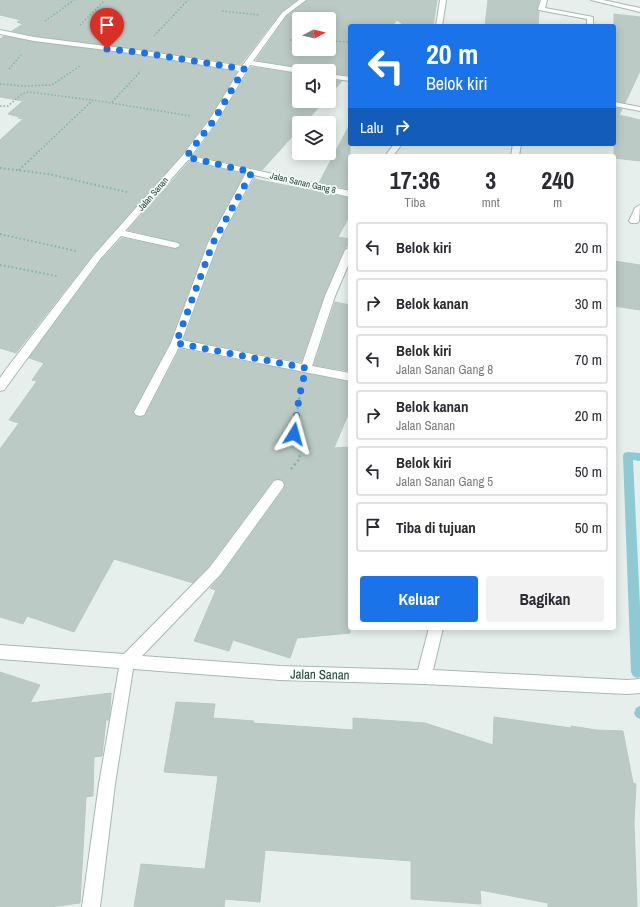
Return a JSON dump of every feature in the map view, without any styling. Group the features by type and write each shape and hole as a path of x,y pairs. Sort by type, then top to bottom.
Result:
{"street":[{"name":"Jalan Sanan","path":"0,387 5,369 80,280 98,256 186,157 214,120 264,39 284,14 303,0"},
{"path":"439,24 443,0"},
{"path":"544,0 541,9 591,18 590,24"},
{"path":"594,0 640,10"},
{"path":"0,32 21,37 92,47 246,66 292,70"},
{"path":"336,77 348,79"},
{"path":"616,104 640,109"},
{"name":"Jalan Sanan Gang 8","path":"186,157 348,194"},
{"path":"140,412 176,343 213,243 252,172"},
{"path":"634,221 640,208"},
{"path":"119,233 175,245"},
{"path":"306,368 330,296 348,255"},
{"path":"176,343 348,377"},
{"path":"91,907 107,784 127,661 215,570 278,485"},
{"path":"424,677 436,630"},
{"name":"Jalan Sanan","path":"0,652 280,673 424,677 627,687 640,686"}],"path":[{"path":"21,37 74,0"},
{"path":"138,52 188,0"},
{"path":"63,42 104,1"},
{"path":"222,11 280,19"},
{"path":"336,41 348,42"},
{"path":"0,84 22,86 52,85 80,66 92,47"},
{"path":"112,102 157,55"},
{"path":"0,106 8,106 22,94 28,92 112,102 214,120"},
{"path":"19,170 93,100"},
{"path":"0,168 48,174 150,197"},
{"path":"0,234 98,256"},
{"path":"0,265 80,280"},
{"path":"294,434 299,398 306,368"}],"building":[{"path":"0,0 297,0 281,12 241,64 34,36 12,31 23,24 17,22 21,20 0,15"},
{"path":"307,0 437,0 433,24 402,24 397,20 394,24 348,24 348,75 336,74 336,64 292,64 292,66 256,60 287,16 292,12"},
{"path":"488,0 539,0 537,9 539,11 538,24 485,24"},
{"path":"614,14 640,17 640,71 625,103 616,101 616,24 614,24"},
{"path":"4,36 34,42 138,55 237,72 209,118 182,154 94,253 16,353 0,348 0,140 23,119 8,114 23,101 0,97 0,39"},
{"path":"251,67 292,73 292,108 318,108 311,116 292,116 292,137 262,170 194,155 219,121"},
{"path":"336,81 342,81 336,88"},
{"path":"616,108 622,109 619,115 640,120 640,161 616,158 616,154 614,154 614,146 616,146"},
{"path":"348,128 348,146 350,146 350,154 348,154 348,189 319,183 331,160 336,160 336,151"},
{"path":"189,162 244,174 207,242 170,342 133,411 135,416 145,416 180,349 348,382 348,415 334,448 348,447 348,630 350,630 350,633 297,638 290,658 233,640 229,651 194,641 216,590 210,588 221,576 283,490 285,484 283,480 278,479 273,480 209,566 193,583 114,559 74,632 27,616 23,624 0,617 0,449 19,423 9,420 37,381 32,380 44,363 29,358 102,259 122,238 175,249 181,246 178,242 128,230"},
{"path":"255,177 254,179 348,198 348,219 338,237 348,239 348,245 344,249 324,295 301,362 184,339 219,244"},
{"path":"616,261 640,265 640,310 616,306"},
{"path":"335,302 348,305 348,371 314,365"},
{"path":"0,672 40,685 30,703 111,693 109,720 106,720 102,756 94,757 93,796 86,797 80,903 50,907 0,907"},
{"path":"176,702 215,704 213,718 254,721 253,723 353,730 353,718 425,723 493,745 494,717 571,728 571,726 596,730 623,731 633,783 636,784 634,822 637,907 548,907 548,903 480,890 481,904 411,899 411,861 265,850 260,902 225,899 224,907 134,907 141,864 205,869 218,776 164,772"}],"waterway":[{"path":"637,672 628,456 640,457"}],"route":[{"path":"107,49 138,52 244,69 214,120 186,157 252,172 213,243 176,343 306,368 299,398 294,434"}]}
